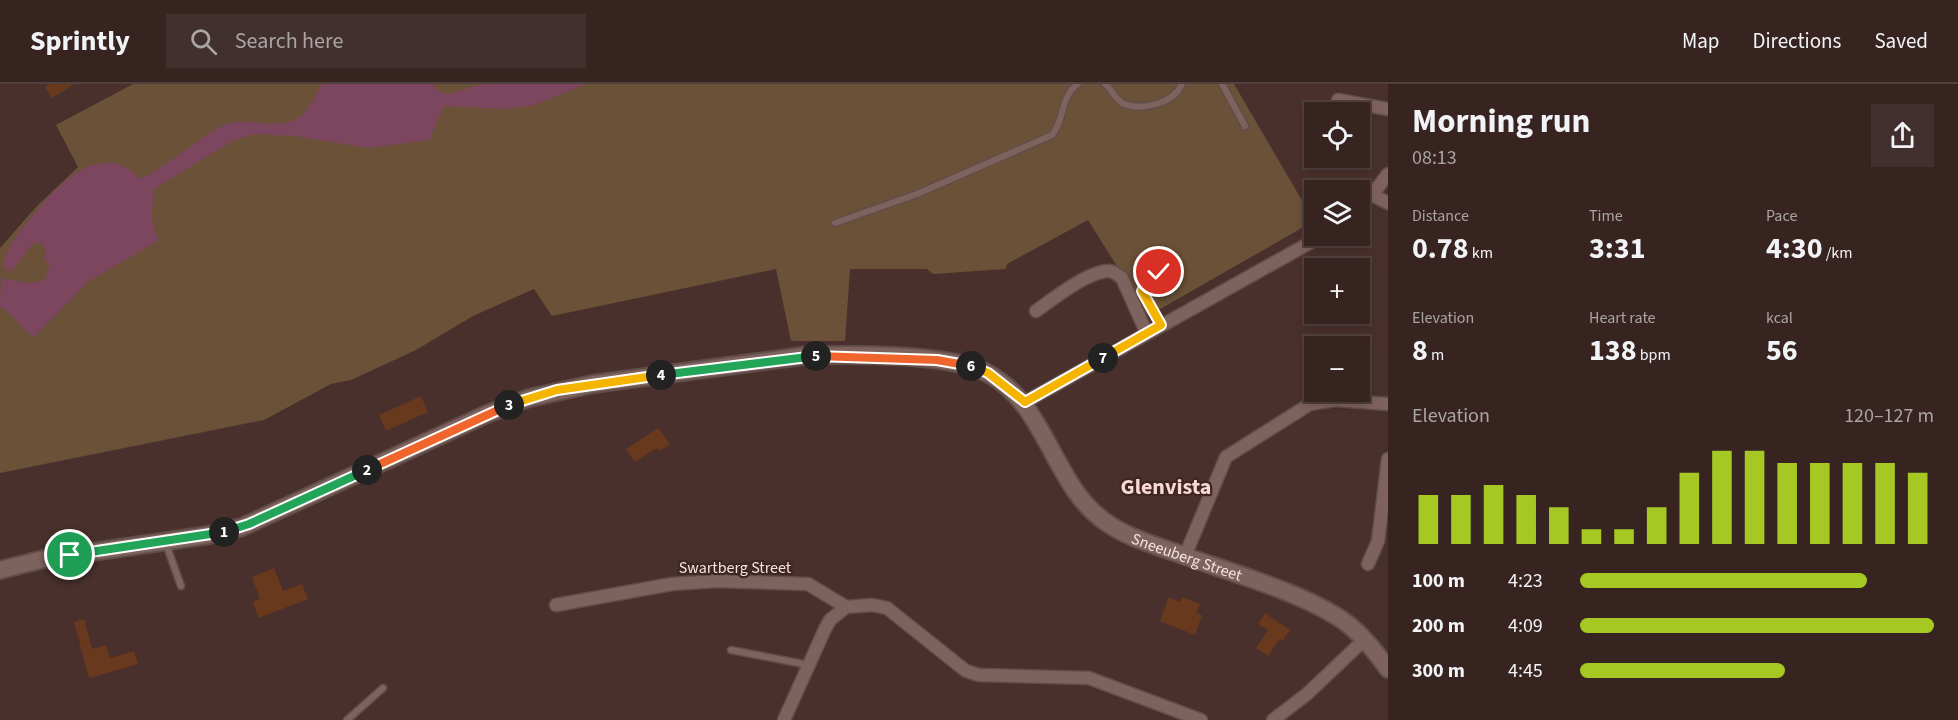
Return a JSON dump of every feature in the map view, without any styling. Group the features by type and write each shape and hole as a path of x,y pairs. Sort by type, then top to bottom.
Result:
{"main road":[{"path":"0,570 44,559 165,542 242,527 504,407 576,387 746,363 838,354 956,362 988,373 1025,402"},
{"name":"Sneeuberg Street","path":"1025,402 1076,490 1092,512 1112,526 1136,538 1327,610 1365,639 1388,669"}],"street":[{"path":"1338,100 1388,109"},
{"path":"1388,174 1372,195 1388,203"},
{"path":"1025,402 1304,246"},
{"path":"1036,310 1087,279 1107,271 1114,272 1122,278 1147,334"},
{"path":"1185,556 1219,468 1231,451 1310,404 1323,400 1388,404"},
{"path":"1368,564 1378,541 1388,459"},
{"name":"Swartberg Street","path":"556,605 672,584 718,581 808,584 846,608"},
{"path":"784,720 831,620 846,608 865,604 887,608 953,663 979,675 1089,678 1201,720"},
{"path":"1273,720 1307,694 1365,639"}],"lane":[{"path":"834,224 918,194 1052,135 1057,129 1069,91 1078,84"},
{"path":"1105,84 1123,103 1133,106 1159,104 1173,97 1182,84"},
{"path":"1222,84 1245,126"},
{"path":"1150,254 1170,291"},
{"path":"1159,272 1150,277 1142,291 1161,325"},
{"path":"165,542 181,585"},
{"path":"731,650 809,665"},
{"path":"347,720 383,688"}],"shaded area":[{"path":"133,84 1234,84 1304,204 1304,227 1148,316 1088,220 1007,264 1006,269 933,274 927,269 850,269 845,341 791,341 776,269 552,316 534,289 473,316 416,350 351,380 331,384 264,420 0,473 0,248 36,207 78,167 56,125"},
{"path":"322,84 432,84 440,92 449,94 483,84 586,84 532,106 503,109 444,106 429,140 368,148 295,136 255,134 234,140 154,189 151,217 158,241 89,281 34,337 0,307 1,278 27,283 45,280 50,264 44,260 46,250 41,243 33,243 11,272 3,266 7,252 17,235 41,205 53,192 80,171 95,164 110,163 125,167 140,179 222,126 242,122 273,124 293,121 305,112"}],"building":[{"path":"50,84 74,84 52,98 45,87"},
{"path":"421,396 428,412 386,431 379,415"},
{"path":"658,428 670,444 660,451 657,448 635,462 626,449"},
{"path":"274,568 283,591 302,584 308,599 258,618 253,602 260,599 252,577"},
{"path":"1169,597 1180,602 1182,597 1200,604 1196,613 1202,615 1195,635 1160,621"},
{"path":"1265,613 1290,630 1283,641 1280,639 1268,656 1256,648 1268,630 1258,624"},
{"path":"84,619 92,649 106,645 110,658 134,651 138,664 89,678 74,622"}],"district":[{"name":"Glenvista","path":"1166,486"}],"route":[{"path":"70,555 209,535 242,527 504,407 557,390 746,363 838,354 956,362 988,373 1025,402 1161,325 1142,291 1150,277 1159,272"}]}
